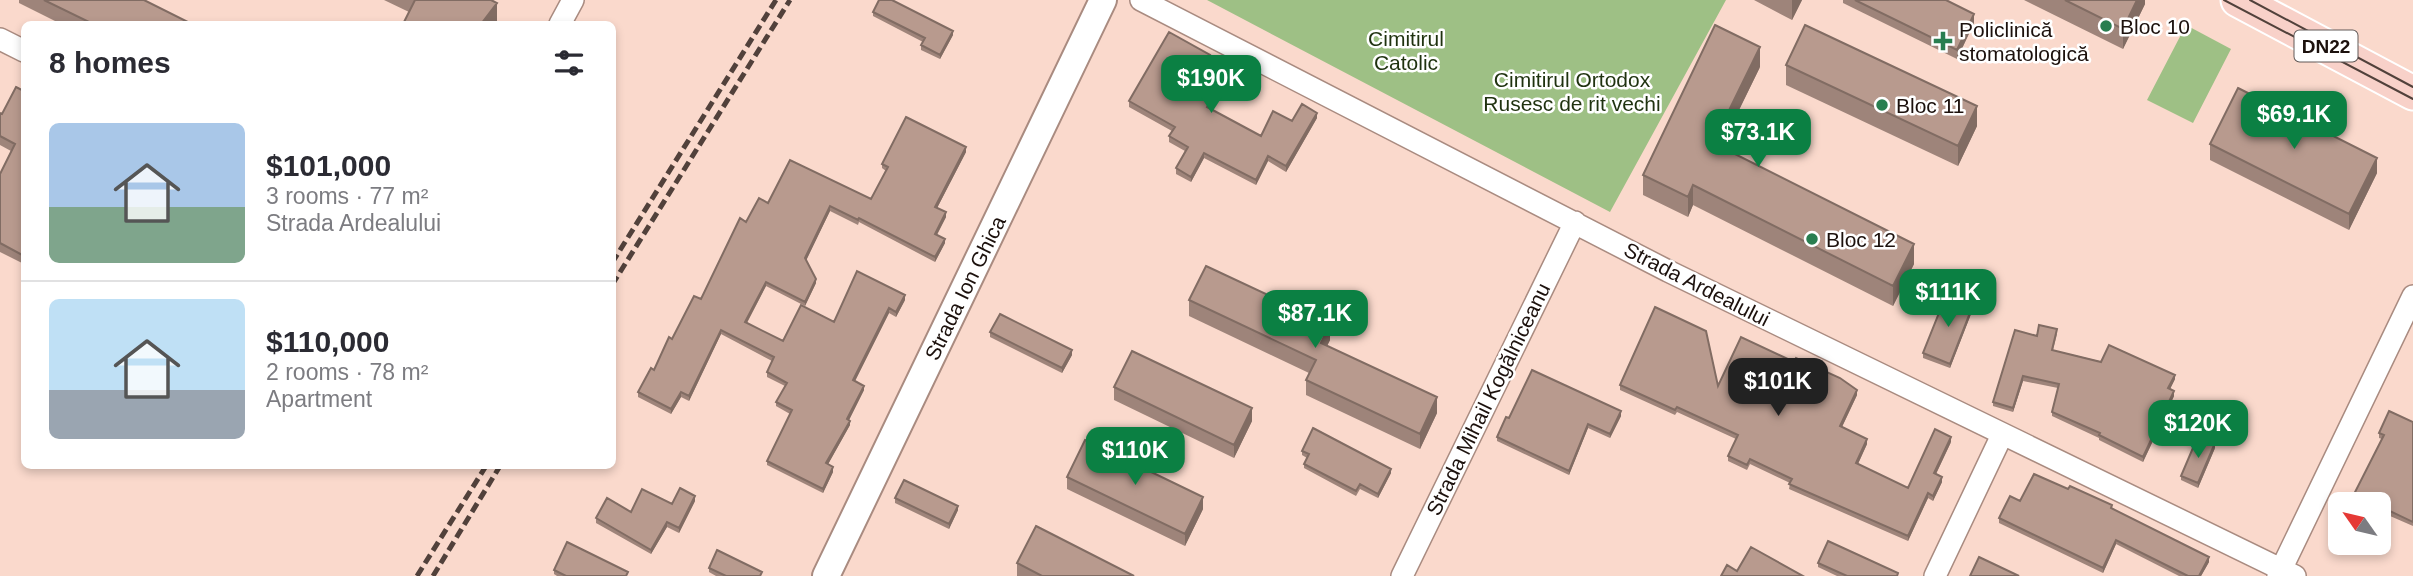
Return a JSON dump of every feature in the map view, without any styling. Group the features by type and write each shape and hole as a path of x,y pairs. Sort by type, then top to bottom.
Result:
{"main road":[{"name":"DN22","path":"2238,0 2413,93"}],"street":[{"path":"562,21 573,0"},
{"name":"Strada Ion Ghica","path":"826,576 1104,0"},
{"name":"Strada Ardealului","path":"1141,0 1668,271 2285,574"},
{"path":"0,39 21,50"},
{"name":"Strada Mihail Kogălniceanu","path":"1402,576 1575,222"},
{"path":"2285,574 2413,296"},
{"path":"1935,576 2002,435"}],"green space":[{"name":"Cimitirul Ortodox Rusesc de rit vechi","path":"1207,0 1726,0 1610,212"},
{"path":"2186,25 2231,49 2193,123 2147,100"}],"building":[{"path":"44,0 144,0 186,21 87,21"},
{"path":"415,0 491,0 497,3 483,21 404,21"},
{"path":"879,0 892,0 953,31 940,55 921,45 925,38 873,12"},
{"name":"Policlinică stomatologică","path":"1855,0 1946,0 1974,14 1957,50"},
{"path":"2065,0 2137,0 2123,29"},
{"path":"1715,25 1760,47 1713,143 1914,244 1893,286 1693,185 1688,197 1643,175"},
{"path":"1805,25 1977,106 1958,146 1786,65"},
{"path":"1169,32 1210,55 1198,76 1218,87 1207,107 1261,136 1273,111 1292,121 1302,104 1317,113 1286,166 1268,156 1256,180 1204,153 1191,177 1176,168 1188,147 1169,136 1175,127 1129,101"},
{"path":"16,87 21,90 21,254 0,243 0,174 15,144 0,136 0,113 2,114"},
{"path":"2238,88 2377,158 2349,214 2210,144"},
{"path":"906,117 966,147 935,207 946,212 935,234 945,239 935,257 830,206 805,258 816,279 805,302 766,282 745,322 783,341 801,305 834,322 857,271 905,295 896,312 889,308 853,380 864,386 847,419 850,421 826,463 833,467 823,489 767,461 792,410 776,402 787,383 767,372 774,357 721,330 689,396 681,392 671,409 638,392 651,368 654,370 669,337 672,339 694,296 701,299 740,218 746,222 759,198 768,203 790,160 871,199 888,167 882,164"},
{"path":"1206,266 1330,324 1321,343 1437,397 1420,434 1306,380 1316,360 1189,300"},
{"path":"1947,293 1967,300 1964,307 1971,310 1950,364 1923,353"},
{"path":"1655,307 1706,331 1718,386 1741,337 1794,362 1796,358 1840,378 1857,390 1840,426 1867,439 1856,463 1908,488 1935,429 1951,437 1934,473 1942,477 1933,496 1928,493 1908,536 1789,484 1792,479 1750,459 1747,465 1728,456 1738,435 1620,385"},
{"path":"1000,314 1072,350 1062,368 990,332"},
{"path":"2039,325 2057,329 2052,350 2101,362 2109,345 2175,375 2168,388 2174,391 2143,457 2099,435 2100,433 2052,412 2059,384 2023,376 2013,408 1993,402 2015,330 2037,336"},
{"path":"1132,351 1252,408 1234,445 1114,387"},
{"path":"1532,370 1621,411 1610,434 1588,424 1569,471 1497,437"},
{"path":"2389,411 2413,422 2413,522 2391,511 2391,492 2355,492 2384,435 2379,433"},
{"path":"1313,428 1391,469 1378,494 1360,484 1356,491 1304,464 1309,454 1302,451"},
{"path":"2198,436 2215,443 2198,483 2181,476"},
{"path":"1085,440 1203,497 1185,534 1067,477"},
{"path":"2034,474 2068,489 2070,486 2112,505 2111,508 2209,557 2199,576 2188,576 2116,540 2103,568 1999,518 2010,496 2020,501"},
{"path":"904,480 958,506 949,524 895,498"},
{"path":"680,488 695,496 679,528 667,522 651,550 596,518 607,498 631,512 642,489 672,504"},
{"path":"1036,526 1134,576 1042,576 1017,563"},
{"path":"1828,541 1898,573 1897,576 1847,576 1818,563"},
{"path":"567,542 628,572 626,576 566,576 554,570"},
{"path":"1751,547 1803,576 1721,576 1727,565 1737,571"},
{"path":"717,550 762,572 760,576 726,576 709,568"},
{"path":"1979,557 2019,576 1970,576"}],"tram line":[{"path":"2224,0 2413,99"},
{"path":"2250,0 2413,87"}],"railway":[{"path":"616,257 776,0"},
{"path":"616,279 790,0"},
{"path":"417,576 484,469"},
{"path":"433,576 498,469"}],"place":[{"name":"Bloc 10","path":"2106,26"},
{"name":"Policlinică stomatologică","path":"1943,41"},
{"name":"Bloc 11","path":"1882,105"},
{"name":"Bloc 12","path":"1812,239"}],"park label":[{"name":"Cimitirul Catolic","path":"1406,50"}]}
